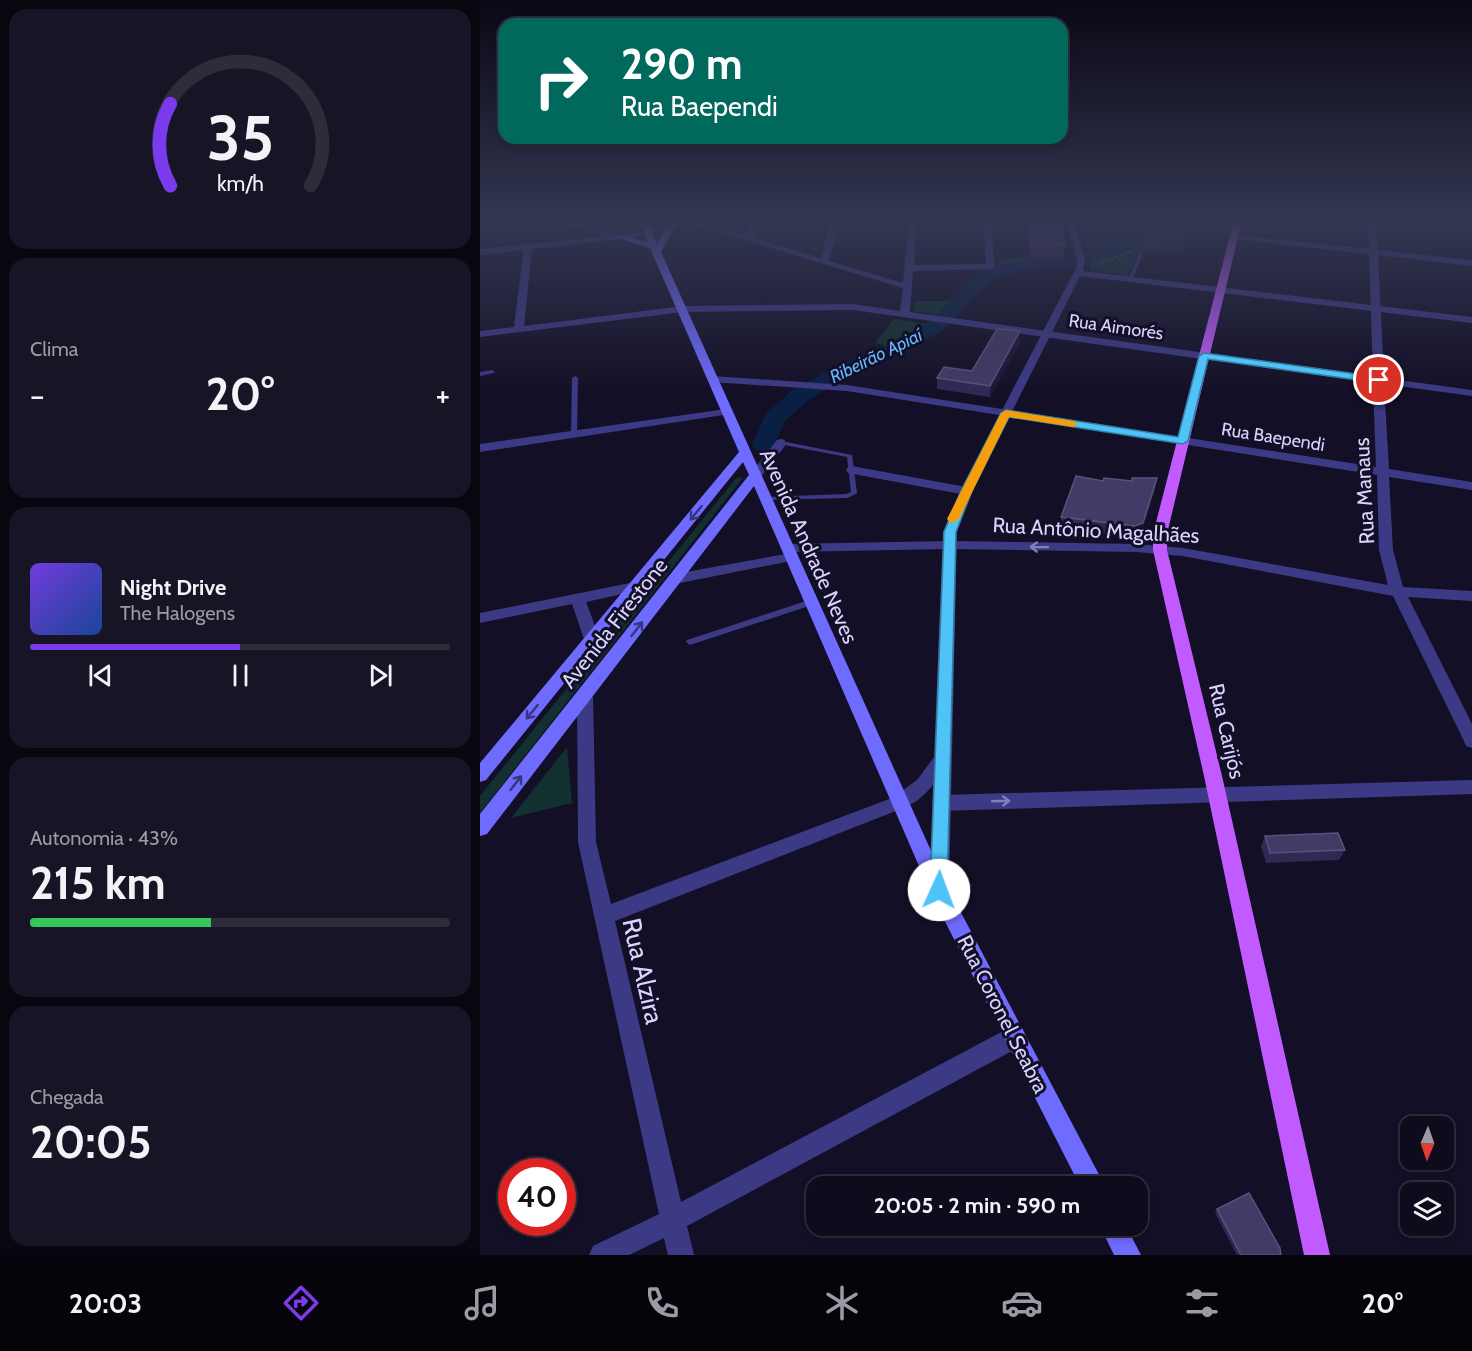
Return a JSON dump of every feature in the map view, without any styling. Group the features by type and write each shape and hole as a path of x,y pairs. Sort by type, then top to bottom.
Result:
{"main road":[{"name":"Avenida Andrade Neves","path":"669,279 744,453 939,890"},
{"name":"Rua Carijós","path":"1223,279 1160,534 1160,550 1218,795 1317,1255"},
{"name":"Avenida Firestone","path":"480,775 744,453"},
{"name":"Avenida Firestone","path":"480,828 755,476"},
{"name":"Rua Coronel Seabra","path":"939,890 1088,1176"},
{"path":"1118,1236 1128,1255"}],"street":[{"path":"519,329 525,279"},
{"path":"880,279 908,287"},
{"path":"905,314 909,279"},
{"name":"Rua Coronel Seabra","path":"939,890 949,545 954,516 1075,279"},
{"path":"1122,279 1472,320"},
{"name":"Rua Manaus","path":"1374,279 1386,550 1398,591 1472,741"},
{"name":"Rua Aimorés","path":"480,334 683,309 839,307 905,314 1472,393"},
{"name":"Rua Baependi","path":"712,379 828,386 1472,486"},
{"path":"480,448 726,412"},
{"name":"Avenida Firestone","path":"755,476 781,443"},
{"path":"852,470 966,491"},
{"name":"Rua Antônio Magalhães","path":"675,579 789,552 949,545 1183,552 1398,591 1472,596"},
{"path":"480,618 635,587"},
{"path":"577,598 592,639"},
{"name":"Rua Alzira","path":"585,695 587,842 681,1255"},
{"path":"603,916 900,802 924,784 942,759"},
{"path":"942,803 1472,787"},
{"path":"602,1255 673,1220 1015,1037"}],"lane":[{"path":"480,374 492,372"},
{"path":"574,435 575,378"},
{"path":"765,499 852,495 850,456 781,443"},
{"path":"690,642 812,602"}],"green space":[{"path":"915,301 958,301 944,316 913,311"},
{"path":"894,319 932,325 894,348 875,343"},
{"path":"742,477 480,813 480,796 736,478"},
{"path":"567,747 572,803 511,818"}],"building":[{"path":"997,329 1020,331 990,386 937,378 944,367 972,371"},
{"path":"1076,476 1103,481 1104,478 1132,481 1132,478 1157,478 1143,523 1135,526 1061,517"},
{"path":"1338,833 1345,850 1270,853 1265,836"},
{"path":"1249,1193 1280,1248 1281,1255 1241,1255 1217,1209"}],"waterway":[{"name":"Ribeirão Apiaí","path":"764,446 773,420 798,397 843,370 897,349 937,325 983,279"}],"slow traffic":[{"path":"953,519 1006,413 1073,424"}],"route":[{"path":"939,890 950,532 954,516 1006,413 1183,441 1204,356 1379,380"}]}
